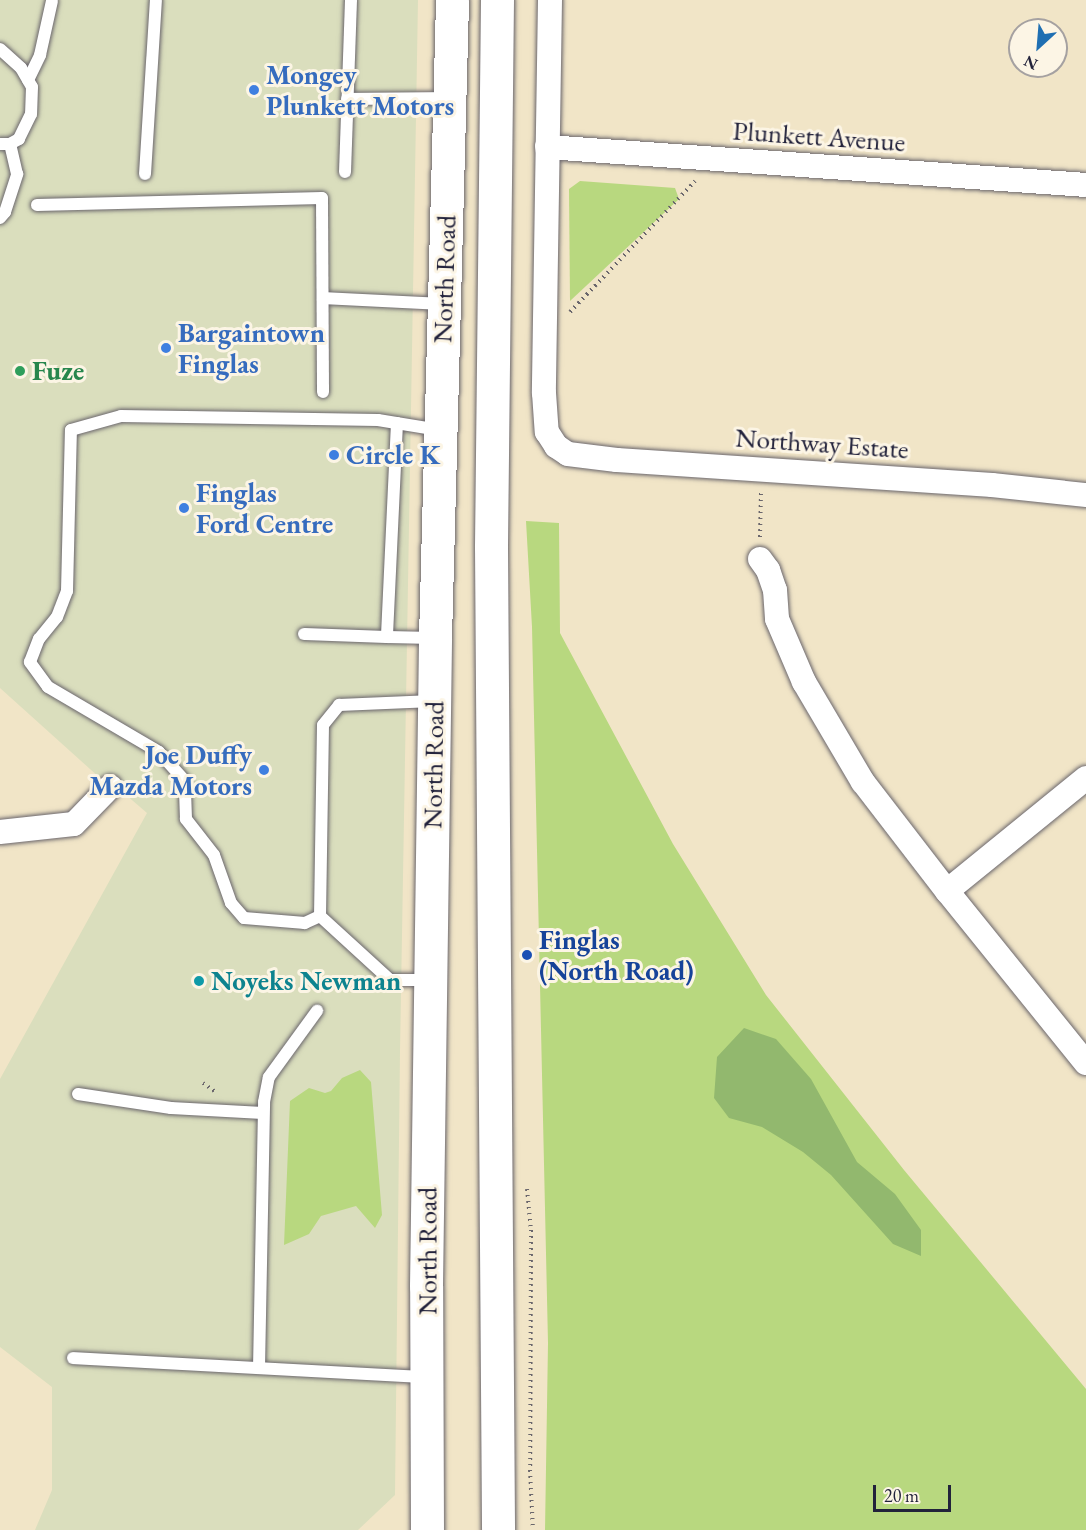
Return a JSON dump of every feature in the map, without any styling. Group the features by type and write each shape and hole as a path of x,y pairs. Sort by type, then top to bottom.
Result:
{"main road":[{"name":"North Road","path":"427,1530 430,980 435,638 452,0"},
{"name":"North Road","path":"497,0 491,617 498,1530"}],"street":[{"path":"544,333 550,0"},
{"name":"Plunkett Avenue","path":"548,147 1086,185"},
{"name":"Northway Estate","path":"544,333 544,393 547,432 556,447 568,454 617,460 992,485 1086,495"},
{"path":"760,559 768,570 775,590 777,619 804,682 863,782 947,891 1086,1063"},
{"path":"947,891 1086,778"},
{"path":"0,832 74,824 110,788"}],"lane":[{"path":"145,174 156,0"},
{"path":"345,172 351,0"},
{"path":"28,80 40,55 52,1"},
{"path":"0,49 21,68 32,87 31,114 19,139 5,144 17,174 5,212 0,218"},
{"path":"347,99 451,98"},
{"path":"38,205 322,198 324,392"},
{"path":"323,298 444,304"},
{"path":"320,916 305,923 244,918 231,903 214,855 186,819 185,781 159,752 48,687 30,662 39,639 57,617 67,591 71,430 121,416 378,420 439,430"},
{"path":"387,637 397,423"},
{"path":"304,634 435,638"},
{"path":"430,980 390,980 320,916 323,725 339,705 434,701"},
{"path":"259,1368 263,1113 269,1077 317,1011"},
{"path":"78,1094 171,1108 263,1113"},
{"path":"73,1358 427,1377"}],"path":[{"path":"544,333 574,308 680,200 714,159"},
{"path":"760,559 762,469"}],"shaded area":[{"path":"0,0 418,0 400,1052 395,1495 358,1530 35,1530 52,1490 52,1387 0,1347 0,1079 147,813 103,775 100,778 0,688"}],"green space":[{"path":"580,181 675,188 679,199 570,301 569,189"},
{"path":"526,521 559,523 560,633 673,844 766,995 904,1170 1086,1389 1086,1530 545,1530 548,1343 532,627"},
{"path":"744,1028 776,1039 811,1079 857,1162 895,1194 921,1230 921,1256 893,1244 831,1175 803,1152 762,1127 729,1118 714,1098 717,1057"},
{"path":"360,1070 371,1082 382,1215 375,1228 356,1206 321,1216 309,1234 284,1245 290,1101 309,1088 325,1093 331,1091 342,1078"}],"place":[{"name":"Mongey Plunkett Motors","path":"254,90"},
{"name":"Bargaintown Finglas","path":"166,348"},
{"name":"Fuze","path":"20,371"},
{"name":"Circle K","path":"334,455"},
{"name":"Finglas Ford Centre","path":"184,508"},
{"name":"Joe Duffy Mazda Motors","path":"264,770"},
{"name":"Finglas (North Road)","path":"527,955"},
{"name":"Noyeks Newman","path":"199,981"}]}
